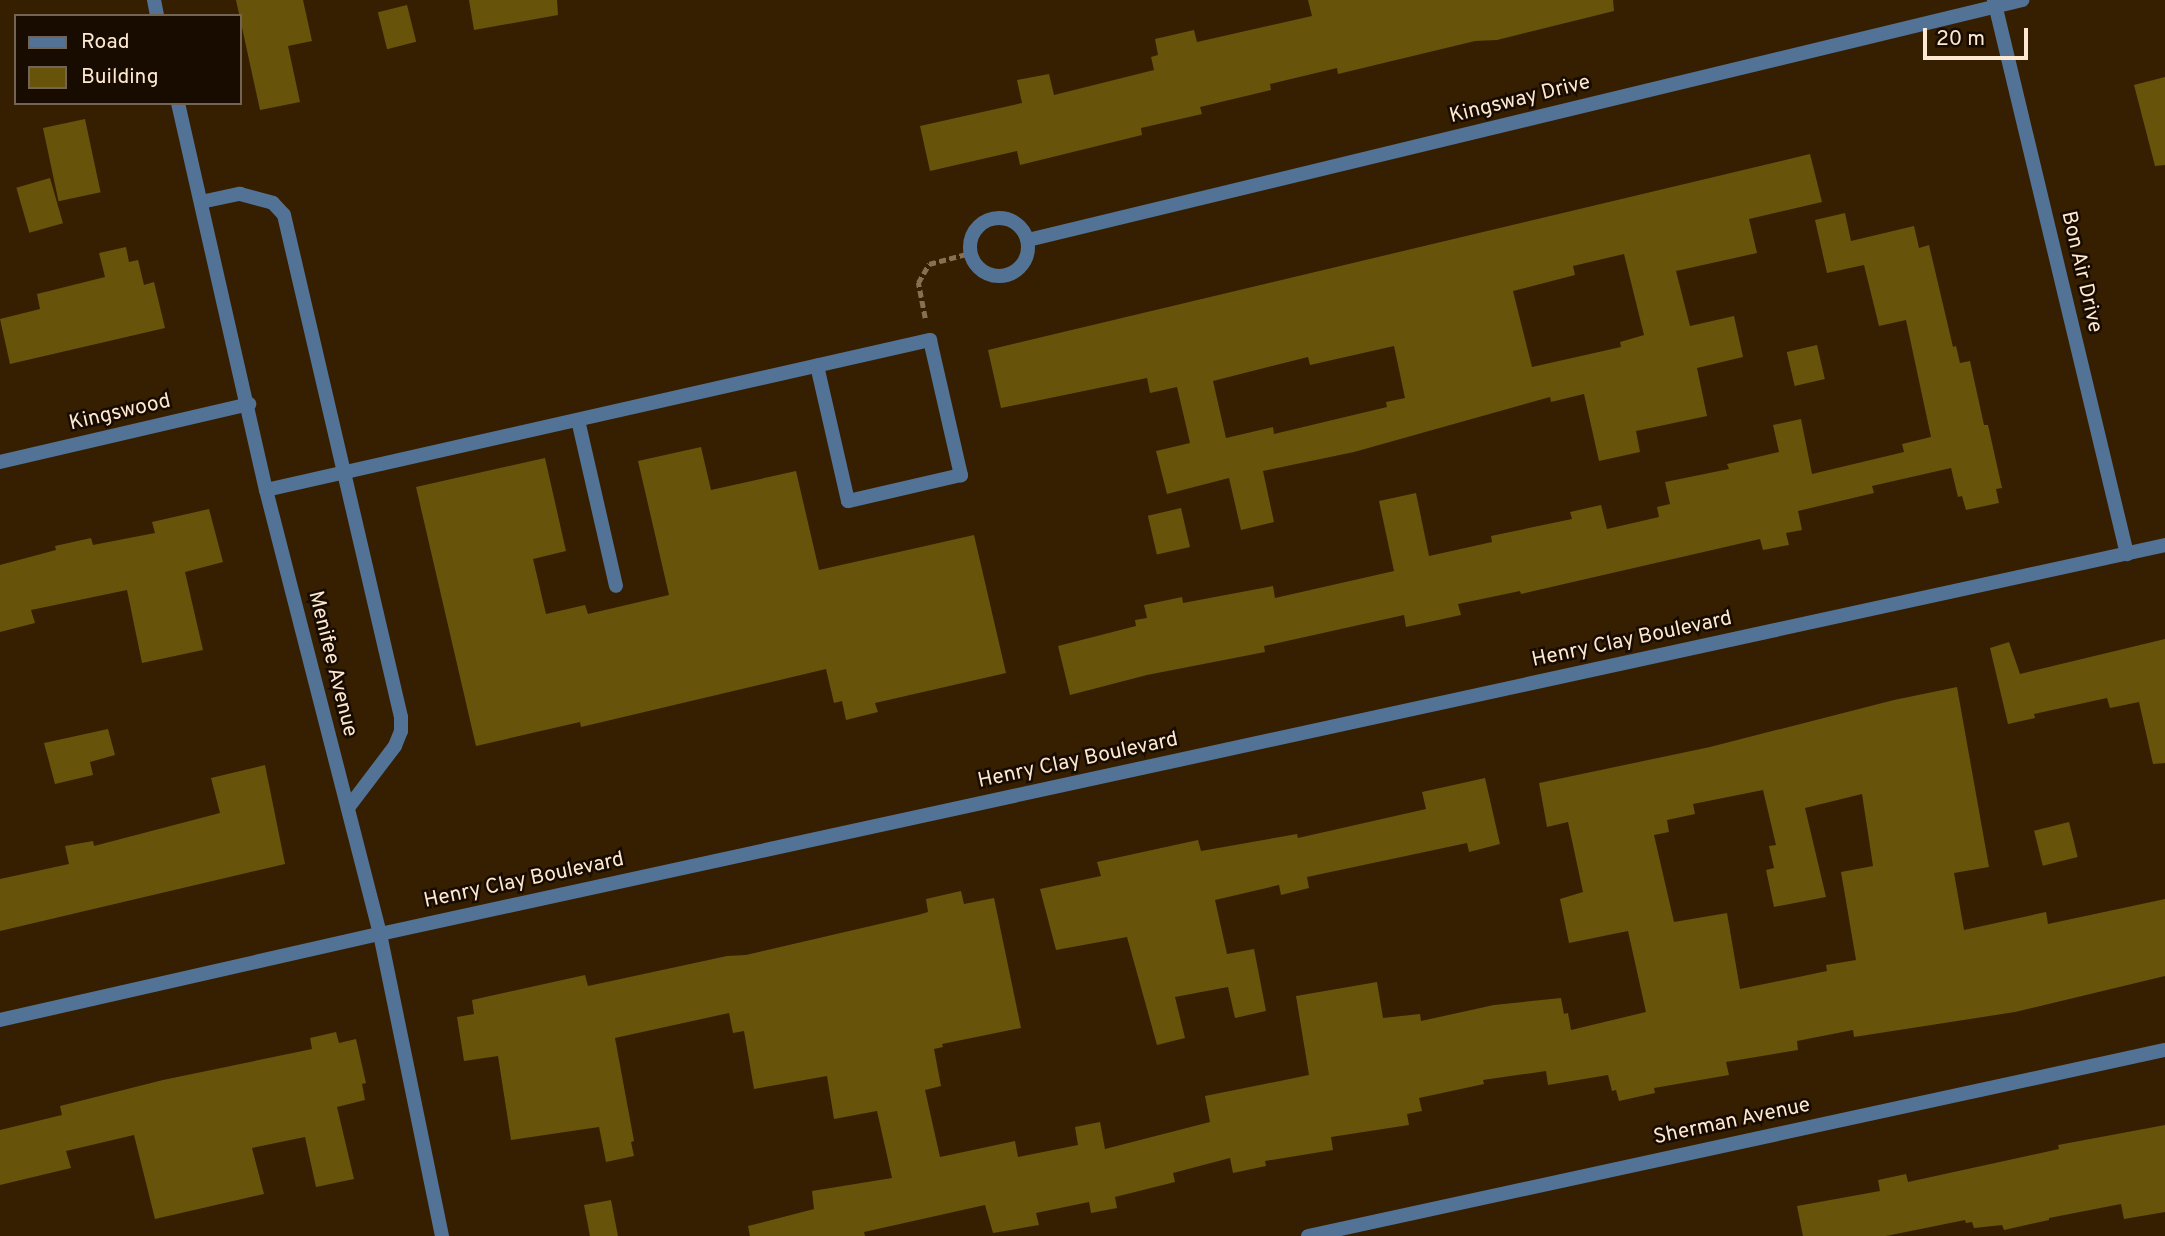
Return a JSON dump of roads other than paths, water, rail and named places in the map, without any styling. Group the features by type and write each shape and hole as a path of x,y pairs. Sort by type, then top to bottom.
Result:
{"street":[{"name":"Kingsway Drive","path":"1028,240 1995,3 2022,0"},
{"name":"Bon Air Drive","path":"1995,3 2127,554"},
{"name":"Menifee Avenue","path":"178,105 249,404 266,490 380,934 442,1236"},
{"path":"201,202 240,194 273,203 284,215 401,717 401,731 395,746 348,808"},
{"path":"1007,218 1017,223 1028,240 1028,249 1021,266 1006,275 988,273 974,262 970,253 973,233 988,219 1007,218"},
{"path":"266,490 817,366 930,341 961,475 848,501 817,366"},
{"name":"Kingswood","path":"0,462 249,404"},
{"path":"578,420 616,586"},
{"name":"Henry Clay Boulevard","path":"0,1020 380,934 2165,545"},
{"name":"Sherman Avenue","path":"1308,1236 2165,1050"}]}
